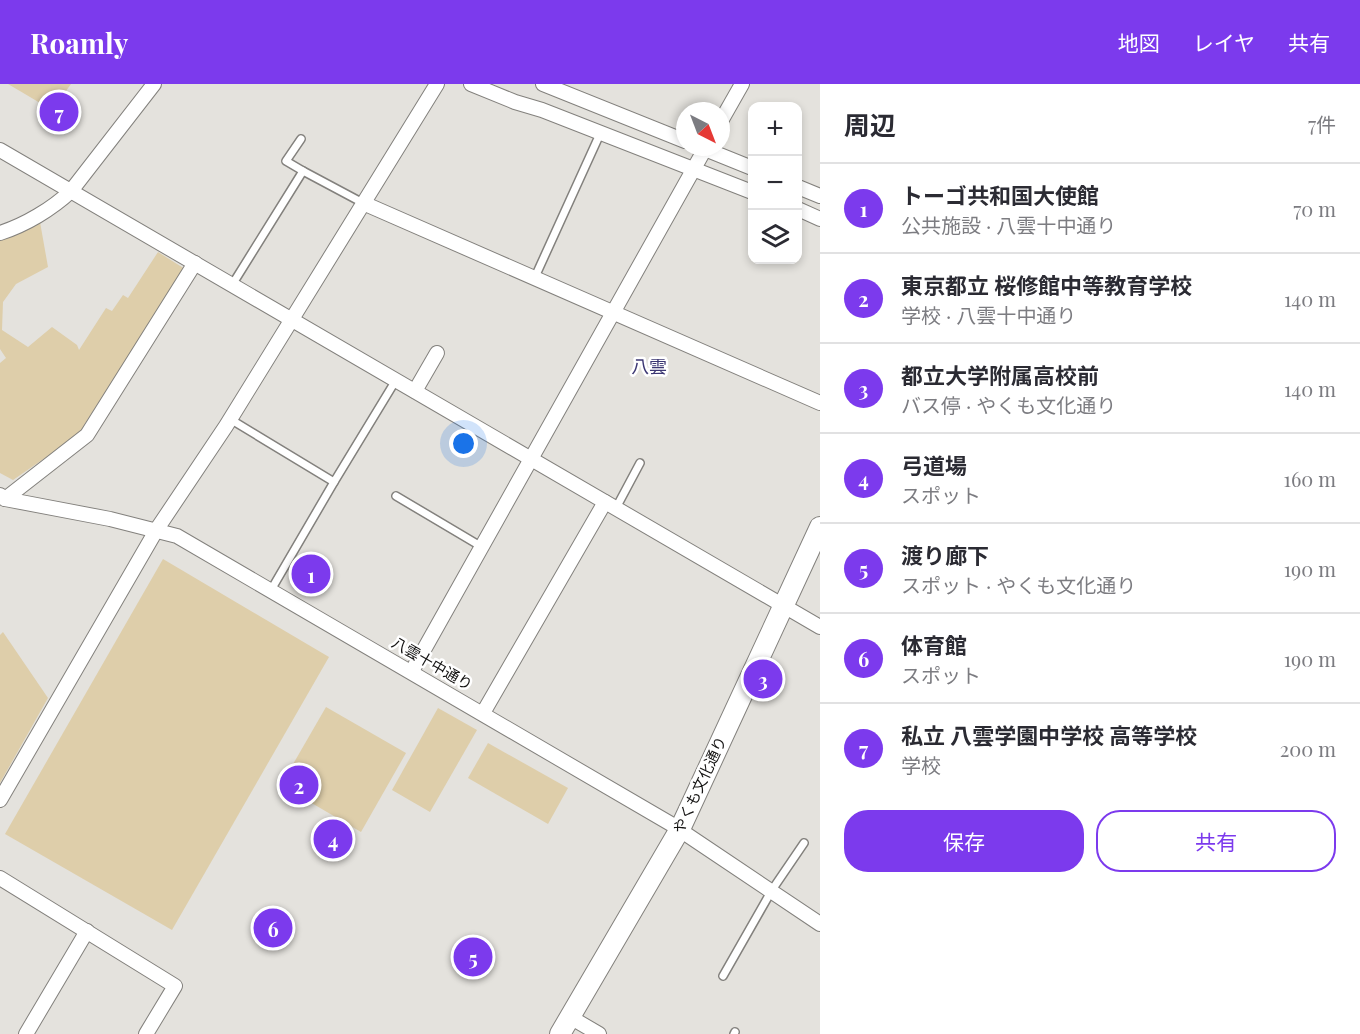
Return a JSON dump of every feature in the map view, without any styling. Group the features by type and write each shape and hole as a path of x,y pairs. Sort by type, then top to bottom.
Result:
{"street":[{"path":"0,232 28,220 62,200 154,84"},
{"path":"0,800 157,529 230,419 438,84"},
{"path":"471,84 748,190"},
{"path":"543,84 676,137"},
{"path":"730,105 742,84"},
{"path":"0,150 820,627"},
{"path":"412,671 615,312 700,156"},
{"path":"724,156 748,166"},
{"path":"802,189 820,196"},
{"path":"363,202 820,403"},
{"path":"800,210 820,219"},
{"path":"3,497 87,435 195,263"},
{"path":"415,391 437,353"},
{"name":"八雲十中通り","path":"3,497 157,529 177,536 680,829 820,924"},
{"path":"483,713 610,505"},
{"name":"やくも文化通り","path":"565,1025 680,829 820,527"},
{"path":"0,879 175,986 146,1034"},
{"path":"26,1034 87,932"},
{"path":"565,1025 599,1034"}],"lane":[{"path":"535,277 600,134"},
{"path":"300,139 286,161 363,202"},
{"path":"232,285 303,171"},
{"path":"271,590 396,380"},
{"path":"230,419 334,482"},
{"path":"610,505 640,463"},
{"path":"396,496 482,547"},
{"path":"723,976 772,890 804,843"}],"shaded area":[{"path":"8,84 71,84 52,110"},
{"path":"40,222 48,267 16,284 3,302 2,330 28,347 52,327 77,345 79,350 106,308 112,311 123,295 128,298 158,252 185,269 84,425 87,429 13,480 0,473 0,363 6,358 0,349 0,236"},
{"path":"163,559 329,657 172,930 5,834"},
{"path":"3,632 48,698 0,783 0,635"},
{"path":"326,707 406,753 361,832 281,785"},
{"path":"438,708 477,730 430,812 392,790"},
{"path":"488,743 568,788 548,824 468,778"}],"place":[{"name":"私立 八雲学園中学校 高等学校","path":"59,112"},
{"name":"トーゴ共和国大使館","path":"311,574"},
{"name":"都立大学附属高校前","path":"763,679"},
{"name":"東京都立 桜修館中等教育学校","path":"299,785"},
{"name":"弓道場","path":"333,839"},
{"name":"体育館","path":"273,928"},
{"name":"渡り廊下","path":"473,957"}],"district":[{"name":"八雲","path":"649,367"}]}
